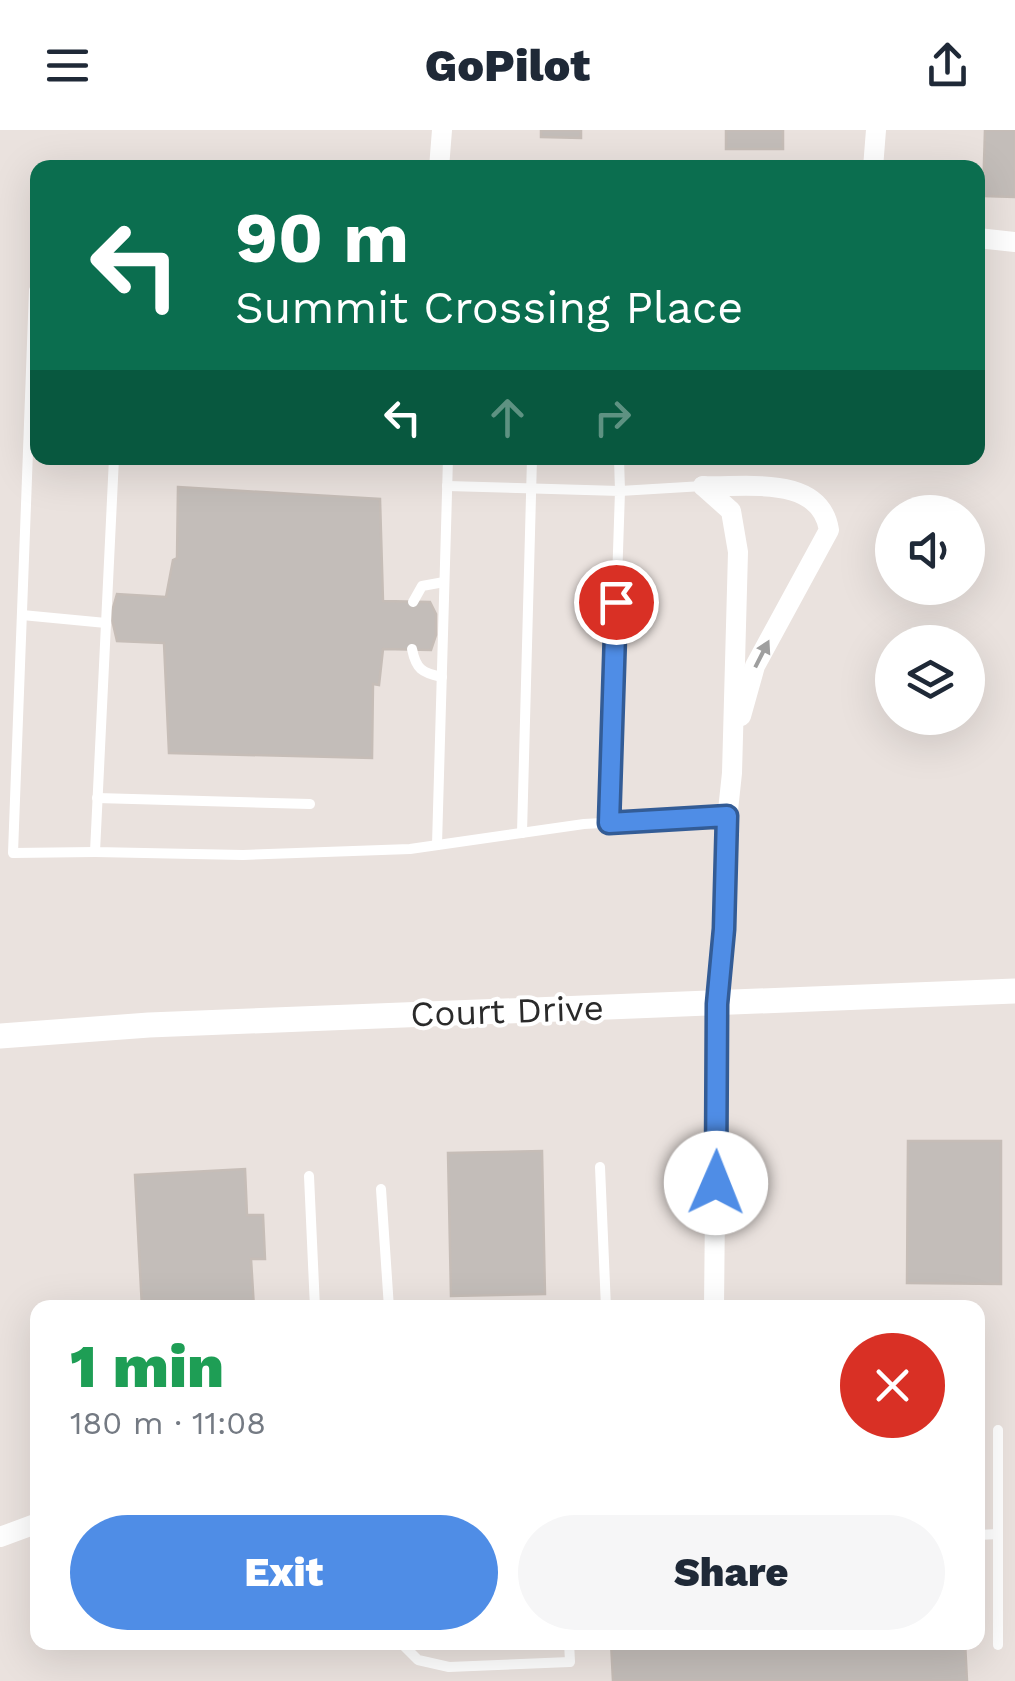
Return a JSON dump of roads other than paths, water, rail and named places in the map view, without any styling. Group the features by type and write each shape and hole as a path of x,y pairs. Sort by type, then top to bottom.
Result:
{"street":[{"path":"440,160 442,130"},
{"path":"873,160 876,130"},
{"path":"985,239 1015,242"},
{"path":"703,486 802,492 826,513 829,530 755,666 732,746"},
{"path":"703,486 731,511 738,552 724,929 717,1004 714,1300"},
{"name":"Court Drive","path":"0,1036 168,1024 1015,991"},
{"path":"0,1538 30,1526"}],"lane":[{"path":"30,398 13,853 242,854 437,845 609,823 727,816"},
{"path":"95,852 114,465"},
{"path":"437,845 448,465"},
{"path":"522,833 532,465"},
{"path":"609,823 619,465"},
{"path":"447,486 620,491 703,486"},
{"path":"413,602 422,586 444,582"},
{"path":"22,615 106,624"},
{"path":"412,649 415,665 423,673 442,677"},
{"path":"97,798 310,804"},
{"path":"600,1167 606,1300"},
{"path":"309,1176 315,1300"},
{"path":"381,1189 388,1300"},
{"path":"998,1430 998,1645"},
{"path":"985,1535 998,1534"},
{"path":"408,1650 418,1660 449,1667 570,1662 569,1650"}]}
